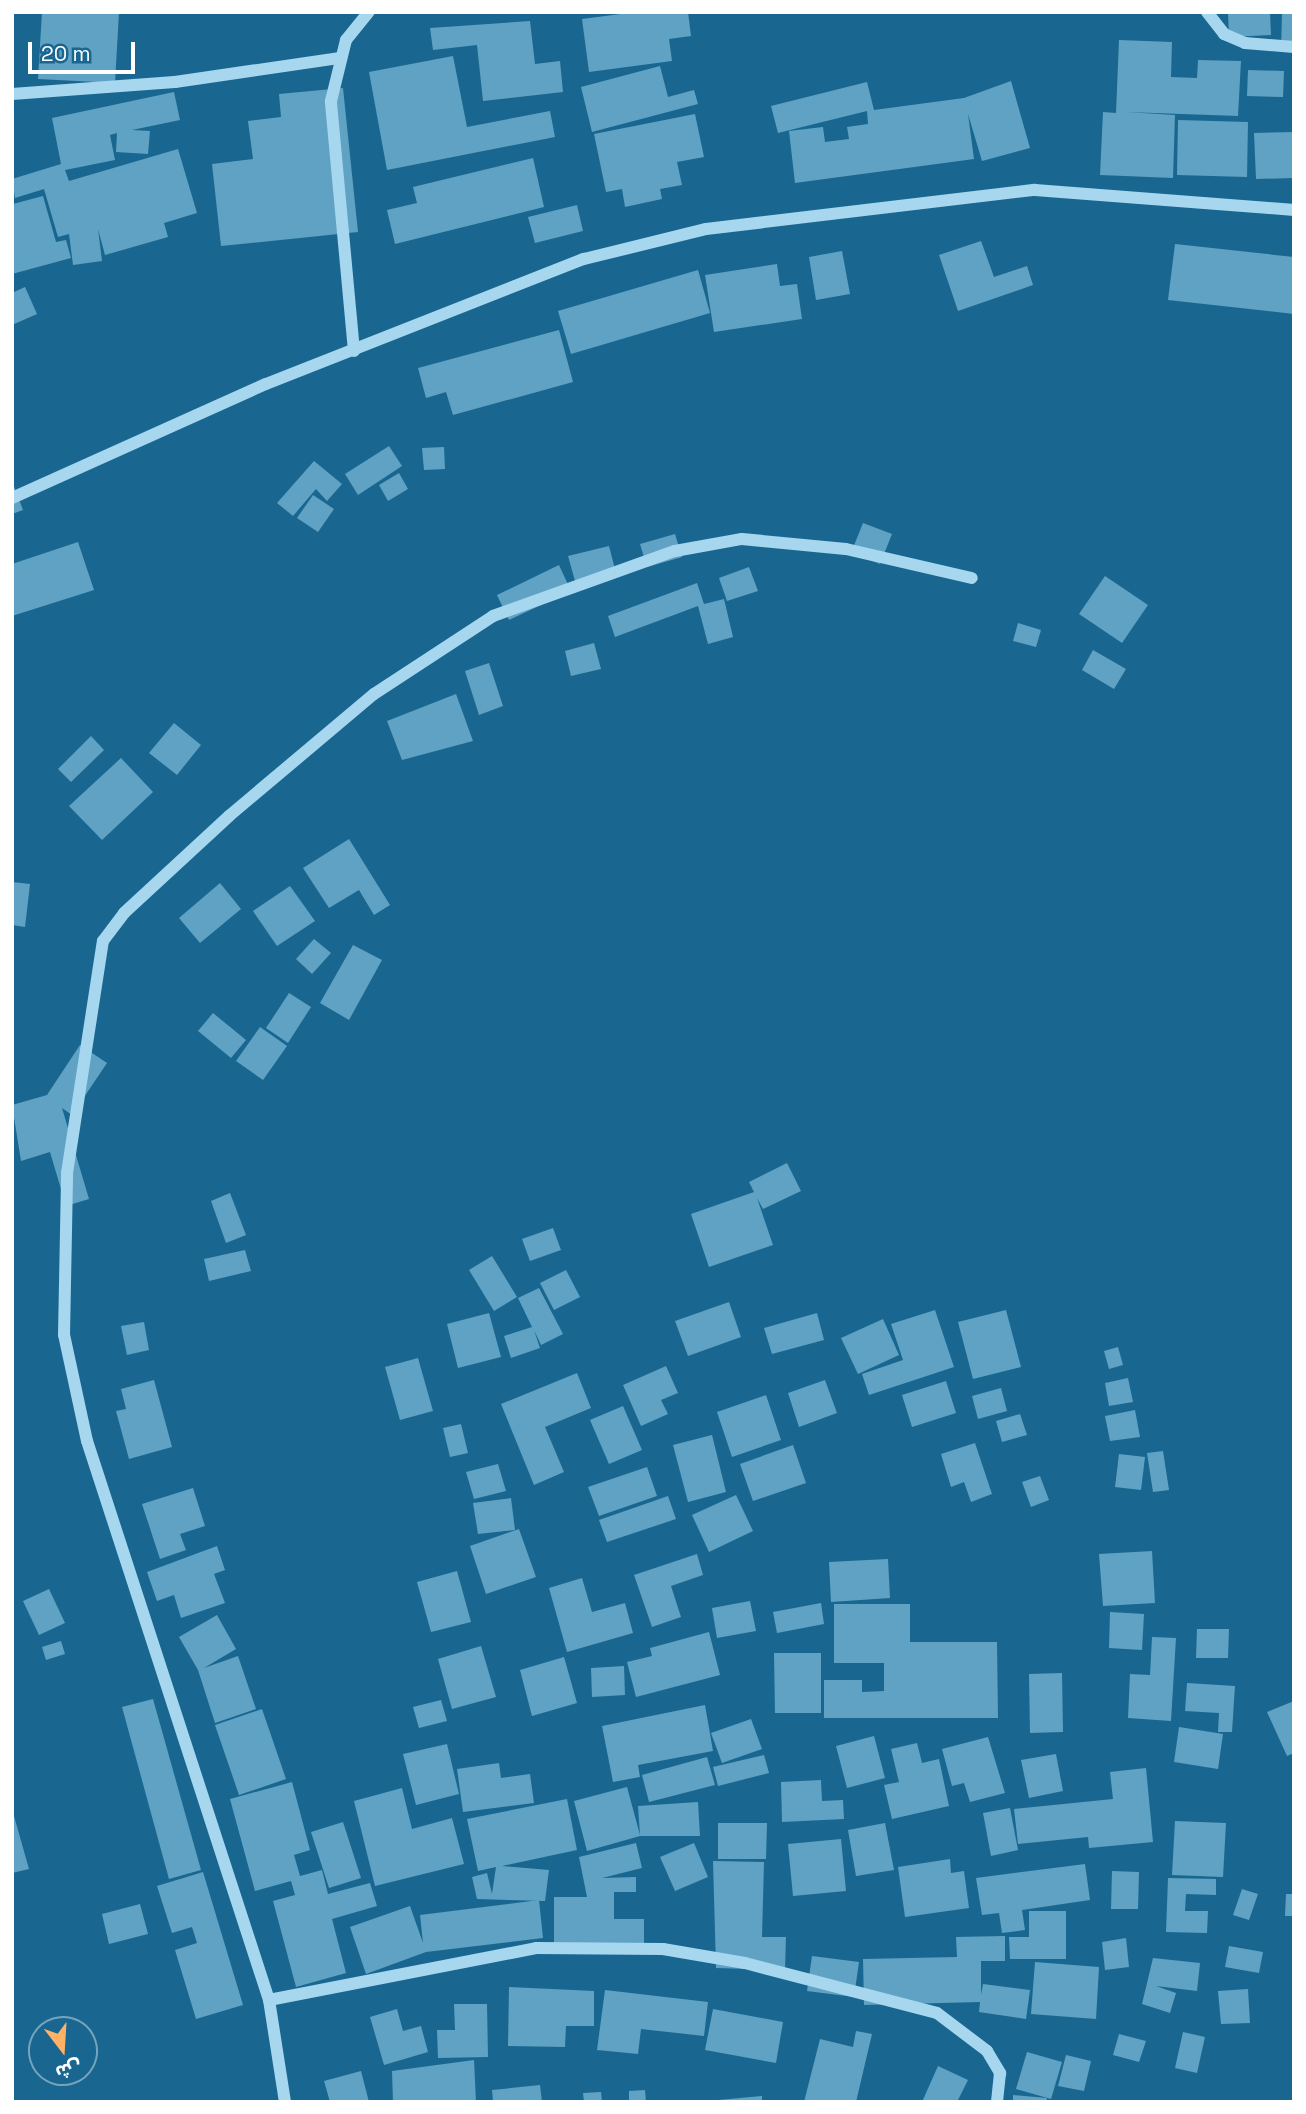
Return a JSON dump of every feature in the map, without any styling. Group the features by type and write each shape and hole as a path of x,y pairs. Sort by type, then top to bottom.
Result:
{"street":[{"path":"1207,12 1224,34 1245,43 1294,47"},
{"path":"354,351 332,165 331,101 340,58 368,13"},
{"path":"12,94 175,82 340,58"},
{"path":"12,498 266,384 584,260 706,229 1035,190 1294,210"},
{"path":"285,2102 268,2000 87,1441 64,1335 66,1186 103,941 124,913 229,816 374,694 493,616 675,551 743,539 846,549 972,578"},
{"path":"268,2000 536,1948 663,1949 745,1963 937,2013 987,2051 1000,2073 998,2102"}],"building":[{"path":"42,12 119,12 115,83 38,79"},
{"path":"636,12 688,12 691,36 669,39 672,61 589,72 582,19"},
{"path":"1228,12 1270,12 1271,35 1229,37"},
{"path":"1282,12 1294,12 1294,51 1281,51"},
{"path":"530,21 535,64 560,61 563,92 483,101 477,45 433,50 430,28"},
{"path":"1119,40 1172,42 1171,77 1197,78 1198,60 1241,61 1238,116 1126,112 1175,115 1173,178 1100,175 1103,112 1116,113"},
{"path":"453,56 467,127 550,111 555,137 387,170 369,72"},
{"path":"660,66 668,97 694,90 698,104 592,132 581,87"},
{"path":"1248,70 1284,71 1283,97 1247,96"},
{"path":"1011,81 1030,148 982,161 968,114 974,159 795,183 789,131 823,127 825,142 849,139 847,127 868,124 867,111 778,133 771,106 867,82 874,110 964,98"},
{"path":"343,88 358,232 221,246 212,164 253,159 248,121 281,117 279,94"},
{"path":"174,92 180,120 132,130 150,131 148,154 116,152 117,133 110,135 115,160 65,170 69,181 178,149 197,213 164,223 168,237 105,255 98,229 102,261 73,265 69,234 58,237 44,189 15,198 12,179 61,164 52,118"},
{"path":"695,114 704,157 677,162 682,185 660,189 662,199 625,207 622,189 606,192 594,134"},
{"path":"1178,120 1248,122 1247,177 1177,175"},
{"path":"1294,132 1294,178 1256,179 1254,133"},
{"path":"533,158 544,207 395,244 387,210 417,203 413,187"},
{"path":"43,196 56,242 66,240 71,258 12,274 13,204"},
{"path":"577,205 583,231 535,243 528,217"},
{"path":"981,241 994,277 1027,266 1033,285 958,311 939,255"},
{"path":"1175,244 1294,257 1294,314 1168,300"},
{"path":"842,251 850,294 816,300 809,257"},
{"path":"777,264 780,286 797,284 802,319 714,332 705,275"},
{"path":"698,270 710,313 571,354 558,311"},
{"path":"25,287 37,314 12,325 12,293"},
{"path":"559,330 573,382 453,415 446,392 426,398 418,368"},
{"path":"389,446 402,466 358,495 345,474"},
{"path":"444,447 445,469 424,470 422,448"},
{"path":"314,461 342,484 327,501 316,489 293,516 277,503"},
{"path":"399,473 408,489 388,501 379,485"},
{"path":"12,481 23,510 12,514"},
{"path":"313,495 334,509 318,532 297,518"},
{"path":"863,523 892,534 880,564 851,553"},
{"path":"675,534 682,557 647,567 640,544"},
{"path":"78,542 94,590 12,616 12,564"},
{"path":"609,546 617,577 577,588 568,556"},
{"path":"559,565 571,591 509,620 497,595"},
{"path":"749,567 758,591 727,601 719,578"},
{"path":"1105,576 1148,605 1122,643 1079,614"},
{"path":"697,583 704,604 724,599 733,637 708,644 698,606 615,637 608,616"},
{"path":"1018,623 1041,630 1036,647 1013,641"},
{"path":"594,643 601,669 571,676 565,651"},
{"path":"1093,650 1126,669 1114,689 1082,670"},
{"path":"489,663 503,706 479,715 465,671"},
{"path":"456,694 473,741 402,760 387,721"},
{"path":"174,723 201,745 177,775 149,753"},
{"path":"91,736 104,750 71,782 58,769"},
{"path":"121,758 153,792 102,840 69,806"},
{"path":"349,839 390,905 374,915 359,890 329,908 303,868"},
{"path":"12,882 30,884 25,927 12,925"},
{"path":"220,883 241,909 200,943 179,918"},
{"path":"290,886 315,921 277,946 253,911"},
{"path":"314,939 331,953 312,974 296,959"},
{"path":"353,945 382,960 349,1020 320,1003"},
{"path":"289,993 311,1007 288,1043 266,1028"},
{"path":"213,1013 246,1040 231,1058 198,1031"},
{"path":"260,1027 287,1046 263,1080 236,1061"},
{"path":"80,1045 107,1063 72,1115 62,1108 89,1199 66,1206 50,1152 21,1161 12,1105 47,1095"},
{"path":"787,1163 801,1191 763,1209 757,1198 773,1245 709,1267 691,1214 754,1192 749,1182"},
{"path":"230,1193 246,1235 226,1243 211,1201"},
{"path":"553,1228 561,1250 530,1261 522,1239"},
{"path":"245,1250 251,1271 209,1281 204,1259"},
{"path":"492,1256 517,1297 494,1311 469,1270"},
{"path":"566,1270 580,1297 554,1310 540,1283"},
{"path":"539,1288 563,1334 541,1345 534,1330 540,1348 511,1358 504,1336 532,1327 518,1298"},
{"path":"729,1302 741,1337 688,1356 675,1321"},
{"path":"935,1310 954,1367 869,1395 862,1374 903,1360 891,1324"},
{"path":"1006,1310 1021,1367 973,1379 958,1322"},
{"path":"489,1313 501,1357 458,1368 447,1324"},
{"path":"817,1313 824,1340 772,1354 764,1328"},
{"path":"883,1319 899,1355 858,1374 841,1338"},
{"path":"144,1322 149,1350 127,1355 121,1326"},
{"path":"1118,1347 1123,1365 1109,1369 1104,1351"},
{"path":"418,1358 433,1411 400,1420 385,1367"},
{"path":"666,1366 678,1393 661,1400 668,1414 641,1426 623,1385"},
{"path":"577,1373 591,1408 545,1427 564,1472 534,1485 501,1404"},
{"path":"1128,1378 1133,1402 1109,1406 1105,1383"},
{"path":"154,1380 172,1447 129,1459 116,1411 126,1409 121,1389"},
{"path":"825,1380 837,1413 799,1427 788,1393"},
{"path":"946,1381 956,1413 912,1427 902,1395"},
{"path":"1001,1388 1007,1411 978,1419 972,1396"},
{"path":"766,1395 781,1440 732,1457 717,1412"},
{"path":"623,1406 642,1450 609,1464 590,1420"},
{"path":"1135,1410 1140,1437 1110,1441 1105,1416"},
{"path":"1020,1414 1027,1435 1002,1442 996,1421"},
{"path":"461,1424 468,1453 450,1457 443,1428"},
{"path":"712,1435 726,1492 688,1502 673,1445"},
{"path":"975,1443 992,1494 971,1502 964,1482 951,1487 941,1454"},
{"path":"793,1445 806,1483 753,1501 740,1464"},
{"path":"1163,1451 1169,1490 1153,1492 1147,1453"},
{"path":"1119,1454 1145,1457 1141,1490 1115,1487"},
{"path":"498,1464 506,1491 474,1499 466,1472"},
{"path":"647,1467 657,1496 599,1516 588,1487"},
{"path":"1040,1476 1049,1500 1031,1507 1022,1482"},
{"path":"193,1488 205,1526 180,1534 186,1550 160,1559 142,1504"},
{"path":"736,1495 753,1531 709,1552 692,1515"},
{"path":"668,1496 676,1519 607,1542 599,1520"},
{"path":"511,1498 515,1530 478,1534 473,1503"},
{"path":"519,1529 536,1577 486,1594 470,1546"},
{"path":"217,1546 225,1570 214,1574 225,1603 181,1618 174,1595 157,1601 147,1572"},
{"path":"1152,1551 1155,1603 1103,1606 1099,1554"},
{"path":"697,1554 703,1575 671,1586 681,1617 652,1627 634,1575"},
{"path":"888,1559 890,1598 831,1602 829,1562"},
{"path":"457,1571 471,1622 431,1632 417,1582"},
{"path":"582,1578 592,1612 625,1603 633,1633 567,1652 549,1588"},
{"path":"49,1589 65,1623 39,1635 23,1601"},
{"path":"750,1601 756,1631 717,1638 712,1608"},
{"path":"821,1603 824,1624 777,1633 773,1612"},
{"path":"834,1604 910,1604 910,1642 997,1642 998,1718 824,1718 824,1680 862,1680 862,1692 884,1691 884,1663 834,1663"},
{"path":"1110,1612 1144,1614 1142,1650 1109,1648"},
{"path":"217,1615 236,1649 204,1668 238,1656 256,1709 215,1723 198,1670 179,1637"},
{"path":"1197,1629 1229,1629 1228,1658 1196,1658"},
{"path":"709,1632 720,1675 636,1697 627,1662 652,1656 650,1648"},
{"path":"1152,1637 1176,1638 1171,1721 1128,1718 1130,1674 1150,1675"},
{"path":"61,1641 65,1654 46,1660 42,1647"},
{"path":"481,1646 496,1697 452,1709 438,1659"},
{"path":"774,1653 821,1653 821,1713 775,1713"},
{"path":"564,1657 577,1703 532,1716 520,1670"},
{"path":"624,1666 625,1695 592,1697 591,1668"},
{"path":"1062,1673 1063,1732 1030,1733 1029,1674"},
{"path":"1187,1683 1235,1686 1232,1732 1218,1732 1219,1713 1185,1711"},
{"path":"153,1699 201,1870 169,1879 122,1707"},
{"path":"441,1700 447,1721 419,1728 413,1707"},
{"path":"1294,1701 1294,1753 1287,1756 1267,1712"},
{"path":"705,1705 713,1751 638,1765 640,1777 613,1782 602,1726"},
{"path":"262,1709 286,1779 239,1795 215,1725"},
{"path":"751,1719 762,1749 722,1763 711,1733"},
{"path":"1179,1727 1223,1734 1218,1769 1174,1762"},
{"path":"874,1736 885,1778 847,1788 836,1746"},
{"path":"988,1737 1005,1793 970,1802 964,1783 952,1786 942,1749"},
{"path":"917,1743 922,1763 939,1759 949,1806 892,1819 884,1785 899,1782 891,1749"},
{"path":"447,1744 459,1794 416,1805 403,1754"},
{"path":"1056,1754 1063,1791 1029,1798 1021,1760"},
{"path":"764,1755 769,1773 718,1786 713,1767"},
{"path":"707,1757 715,1785 649,1802 642,1775"},
{"path":"499,1763 501,1778 530,1774 534,1803 463,1812 457,1769"},
{"path":"1146,1768 1153,1842 1089,1848 1088,1837 1018,1844 1014,1809 1113,1799 1110,1772"},
{"path":"821,1780 822,1801 843,1800 844,1819 782,1822 781,1782"},
{"path":"292,1782 310,1850 294,1855 300,1876 322,1870 328,1894 370,1883 377,1906 332,1919 346,1973 296,1987 273,1901 295,1895 291,1881 255,1891 230,1799"},
{"path":"627,1787 640,1835 638,1806 698,1802 700,1836 640,1836 587,1851 574,1801"},
{"path":"402,1788 412,1829 452,1818 464,1864 375,1886 354,1801"},
{"path":"567,1799 577,1850 502,1866 549,1870 545,1901 477,1899 472,1877 487,1873 492,1894 496,1867 478,1871 467,1819"},
{"path":"1010,1808 1018,1850 991,1856 983,1813"},
{"path":"12,1809 29,1869 12,1873"},
{"path":"1175,1821 1226,1823 1223,1877 1172,1875"},
{"path":"343,1822 361,1878 329,1888 311,1832"},
{"path":"718,1823 767,1823 766,1859 718,1859"},
{"path":"885,1823 894,1870 856,1876 848,1830"},
{"path":"841,1839 846,1891 793,1896 788,1844"},
{"path":"636,1843 642,1868 602,1878 636,1877 636,1892 614,1892 614,1919 644,1919 644,1952 554,1952 554,1897 587,1897 579,1857"},
{"path":"694,1843 708,1877 675,1891 660,1857"},
{"path":"950,1859 951,1873 964,1871 969,1908 905,1917 898,1867"},
{"path":"713,1861 764,1862 762,1937 786,1937 785,1970 716,1968"},
{"path":"1085,1864 1090,1900 1022,1910 1025,1930 1002,1933 999,1913 982,1915 976,1878"},
{"path":"1112,1871 1139,1872 1138,1909 1111,1909"},
{"path":"203,1872 243,2005 196,2019 175,1950 197,1943 192,1927 172,1933 157,1886"},
{"path":"1168,1878 1216,1879 1216,1895 1186,1894 1185,1911 1208,1911 1207,1933 1166,1932"},
{"path":"1242,1889 1258,1894 1249,1920 1233,1915"},
{"path":"1286,1894 1294,1894 1294,1916 1285,1916"},
{"path":"539,1900 543,1938 426,1952 366,1974 350,1927 410,1906 423,1943 420,1915"},
{"path":"140,1904 148,1934 109,1944 102,1914"},
{"path":"1029,1911 1066,1911 1066,1959 1010,1959 1009,1937 1029,1937"},
{"path":"1005,1936 1005,1961 981,1961 981,1995 983,1984 1030,1990 1026,2019 979,2012 980,2002 864,2005 863,1959 957,1957 956,1937"},
{"path":"1126,1938 1129,1967 1105,1970 1102,1942"},
{"path":"1229,1946 1263,1952 1259,1973 1225,1967"},
{"path":"812,1956 859,1962 854,1997 807,1991"},
{"path":"1153,1958 1200,1963 1197,1991 1156,1986 1176,1993 1170,2013 1142,2004"},
{"path":"1035,1962 1099,1967 1096,2019 1031,2014"},
{"path":"509,1987 594,1991 594,2026 566,2026 565,2047 508,2046"},
{"path":"1248,1989 1250,2023 1221,2024 1218,1991"},
{"path":"605,1990 708,2002 704,2036 641,2029 638,2054 597,2050"},
{"path":"454,2004 487,2004 488,2057 438,2058 437,2030 455,2030"},
{"path":"397,2009 403,2031 421,2026 428,2052 384,2065 370,2017"},
{"path":"713,2009 783,2022 776,2063 705,2050"},
{"path":"856,2031 872,2034 856,2102 804,2102 820,2039 853,2047"},
{"path":"1183,2032 1205,2037 1197,2073 1175,2068"},
{"path":"1119,2034 1146,2041 1139,2062 1113,2055"},
{"path":"1027,2052 1062,2062 1051,2099 1016,2089"},
{"path":"1066,2055 1091,2061 1084,2091 1058,2086"},
{"path":"474,2060 476,2102 393,2102 392,2071"},
{"path":"938,2066 968,2080 957,2102 922,2102"},
{"path":"361,2071 369,2102 330,2102 324,2081"},
{"path":"540,2085 542,2102 493,2102 492,2090"},
{"path":"645,2090 646,2102 629,2102 629,2091"},
{"path":"601,2092 602,2102 584,2102 583,2093"},
{"path":"1013,2095 1047,2098 1046,2102 1013,2102"},
{"path":"762,2096 762,2102 718,2100"}]}
